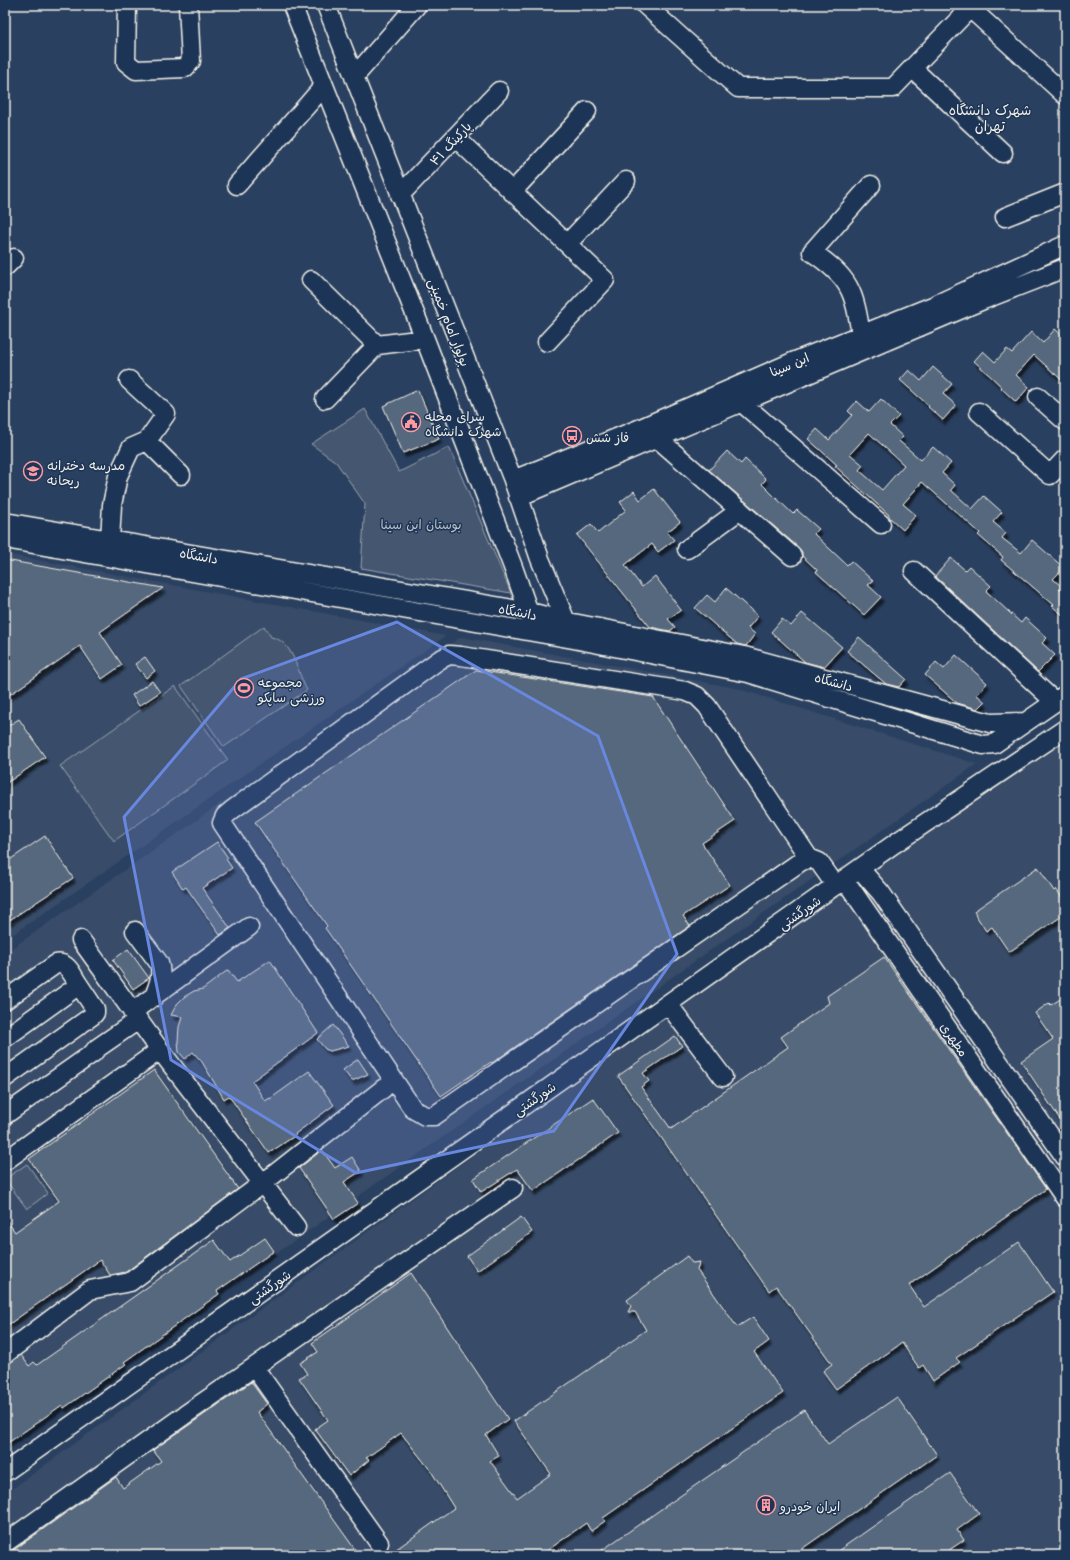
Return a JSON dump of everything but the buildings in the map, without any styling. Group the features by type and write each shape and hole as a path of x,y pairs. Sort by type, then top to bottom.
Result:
{"street":[{"path":"127,5 126,62 136,70 185,68 191,61 188,5"},
{"path":"292,5 425,339 530,612 535,632"},
{"name":"بولوار امام خمینی","path":"326,5 515,488 540,559 570,631"},
{"path":"354,77 417,5"},
{"path":"644,5 738,88 893,88 970,8 980,9 1065,95"},
{"path":"912,68 1003,153"},
{"path":"237,184 324,86"},
{"name":"پارکینگ ۴۱","path":"400,194 499,91"},
{"path":"512,192 587,111"},
{"path":"455,137 605,280 546,342"},
{"path":"567,244 626,181"},
{"path":"862,335 857,306 846,281 832,266 812,252 871,185"},
{"path":"1005,217 1065,193"},
{"name":"ابن سینا","path":"515,488 641,428 795,361 935,305 1065,245"},
{"name":"ابن سینا","path":"515,488 657,438 983,300 1065,268"},
{"path":"312,280 377,344"},
{"path":"325,399 377,344 425,339"},
{"path":"110,540 112,504 118,476 131,448 147,441 166,414 130,380"},
{"path":"1038,397 1065,421"},
{"path":"741,402 881,524"},
{"path":"979,412 1050,475 1065,459"},
{"path":"657,438 792,556"},
{"path":"147,441 181,476"},
{"path":"688,549 740,510"},
{"name":"دانشگاه","path":"5,522 530,612 570,631 748,673 982,745 994,744 1026,722"},
{"name":"دانشگاه","path":"5,539 535,632 570,631 744,656 990,723 1026,722"},
{"path":"914,571 1060,698 1026,722"},
{"name":"مطهری","path":"809,858 800,862 434,1116 425,1116 413,1109 222,823 225,816 232,810 439,660 449,655 685,691 697,696 707,706 809,858 819,862 840,883 1065,1198"},
{"name":"شورگشتی","path":"5,1472 894,844 1065,729"},
{"name":"مطهری","path":"860,869 881,893 1065,1157"},
{"path":"5,1115 93,1053 135,1016 154,996 249,927"},
{"path":"135,931 159,963 161,969 161,975 154,996"},
{"path":"81,940 160,1050 296,1227"},
{"path":"5,1000 56,964 61,963 65,964 95,1009 95,1013 92,1016 5,1078"},
{"path":"5,1038 79,985"},
{"path":"668,1004 723,1077"},
{"path":"82,1023 97,1043 96,1049"},
{"path":"5,1161 160,1050"},
{"path":"5,1354 90,1290 130,1282 262,1183 384,1088"},
{"path":"5,1543 254,1367 513,1188"},
{"path":"254,1367 379,1543"}],"highlighted area":[{"path":"397,622 598,736 677,954 554,1131 356,1173 171,1060 124,817 241,679"}],"shaded area":[{"path":"5,554 172,585 446,636 5,940"},
{"path":"461,637 736,688 977,764 5,1443 5,953"},
{"path":"1065,727 1065,1555 5,1555 5,1494"}],"green space":[{"name":"بوستان ابن سینا","path":"365,409 399,472 449,447 511,593 361,568 365,504 336,462 311,444"},
{"name":"مجموعه ورزشی ساپکو","path":"264,626 271,637 279,640 290,651 307,690 224,747 181,686"},
{"path":"175,686 228,760 114,841 60,766"},
{"path":"27,1164 48,1193 27,1209 5,1179"}],"place":[{"name":"سرای محله شهرک دانشگاه","path":"411,422"},
{"name":"فاز شش","path":"572,436"},
{"name":"مدرسه دخترانه ریحانه","path":"33,471"},
{"name":"مجموعه ورزشی ساپکو","path":"244,688"},
{"name":"ایران خودرو","path":"766,1505"}],"district":[{"name":"شهرک دانشگاه تهران","path":"990,118"}]}
